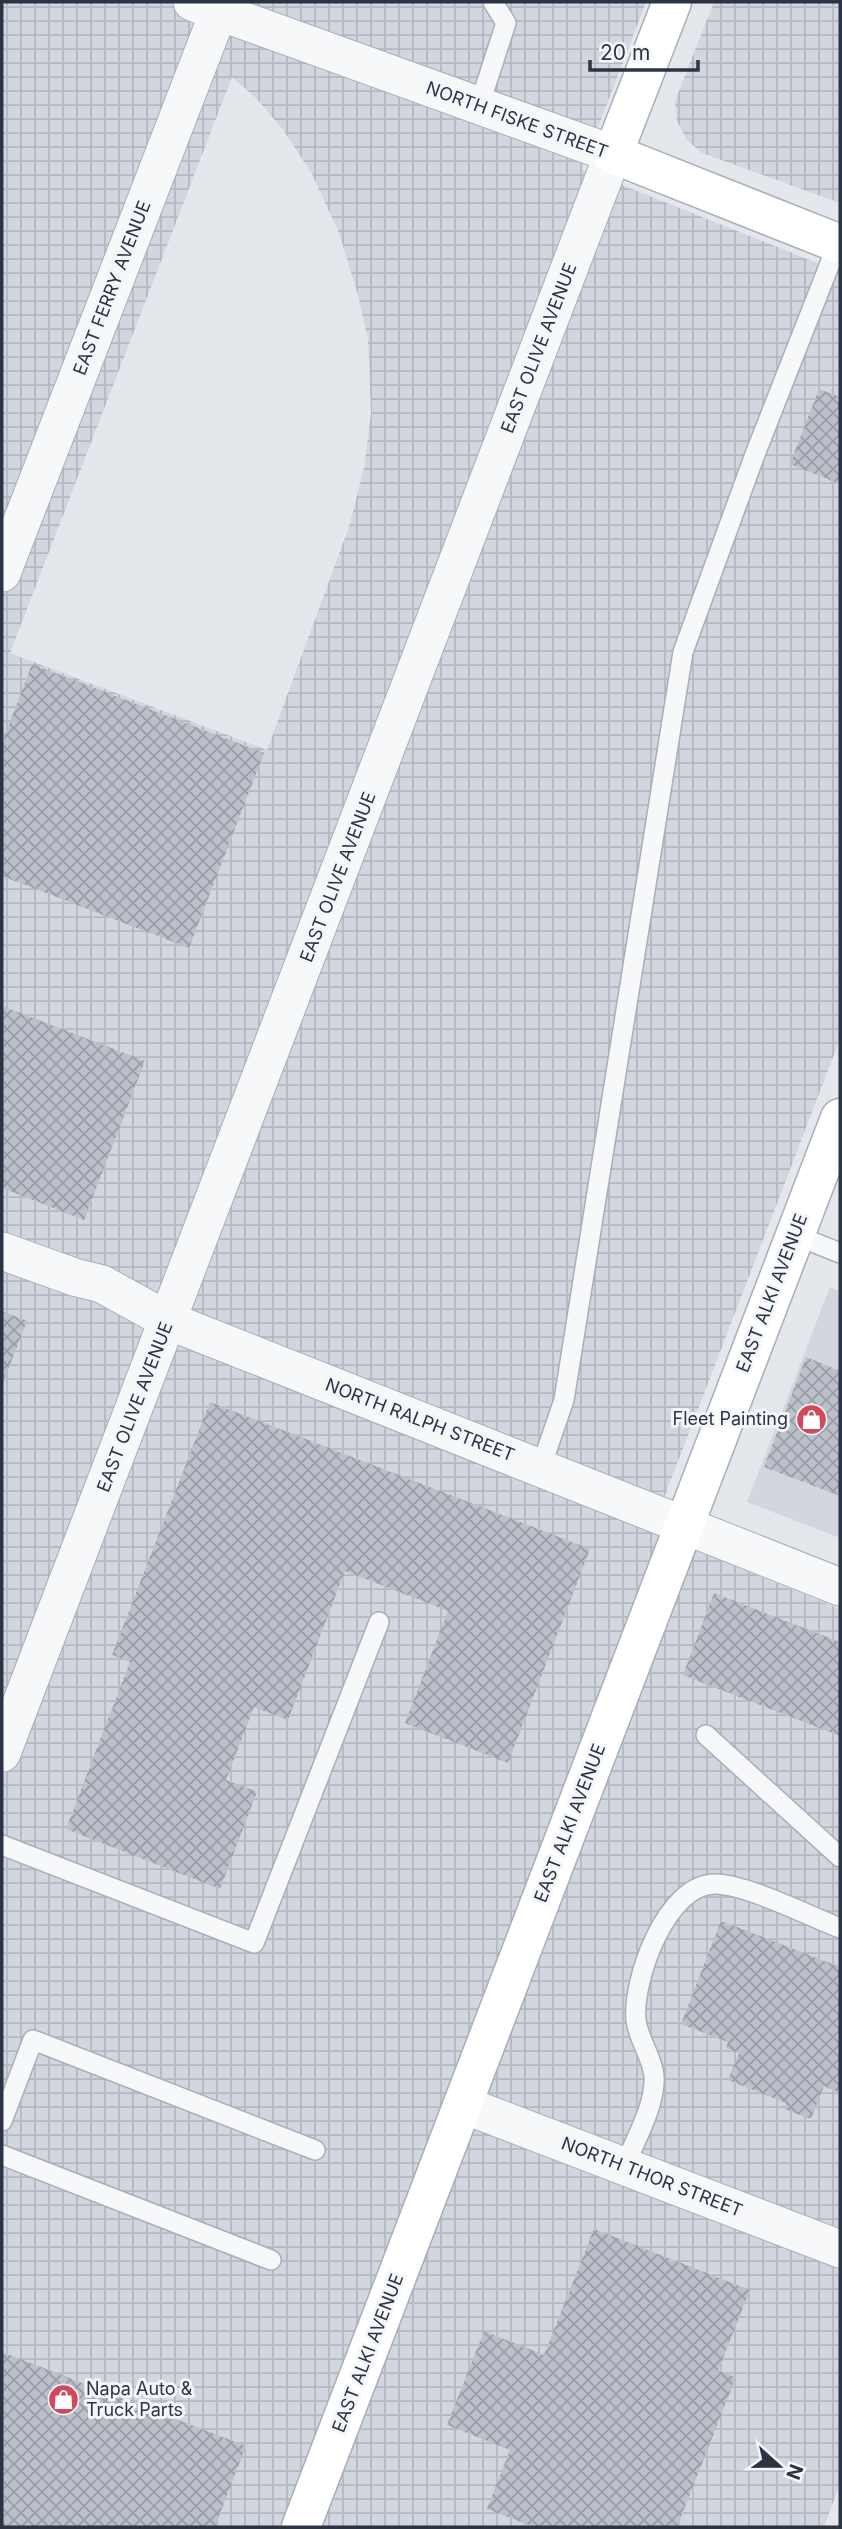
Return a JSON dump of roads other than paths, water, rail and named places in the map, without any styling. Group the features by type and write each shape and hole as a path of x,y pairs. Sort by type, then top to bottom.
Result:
{"street":[{"name":"EAST OLIVE AVENUE","path":"2,1753 672,2"},
{"name":"NORTH FISKE STREET","path":"210,5 613,154 839,243"},
{"name":"EAST FERRY AVENUE","path":"2,573 210,5"},
{"name":"EAST ALKI AVENUE","path":"301,2527 840,1118"},
{"name":"NORTH RALPH STREET","path":"2,1251 74,1277 102,1284 169,1321 840,1587"},
{"name":"NORTH THOR STREET","path":"464,2105 840,2249"}],"lane":[{"path":"479,106 506,23 493,2"},
{"path":"541,1467 564,1400 683,653 754,457 839,243"},
{"path":"795,1235 840,1253"},
{"path":"2,1845 254,1943 379,1622"},
{"path":"706,1735 840,1857"},
{"path":"625,2166 650,2101 654,2076 636,2024 635,1998 659,1927 682,1896 713,1883 738,1888 840,1928"},
{"path":"2,2121 33,2039 315,2150"},
{"path":"2,2155 271,2260"}],"place":[{"name":"Fleet Painting","path":"811,1419"},
{"name":"Napa Auto & Truck Parts","path":"63,2399"}]}
